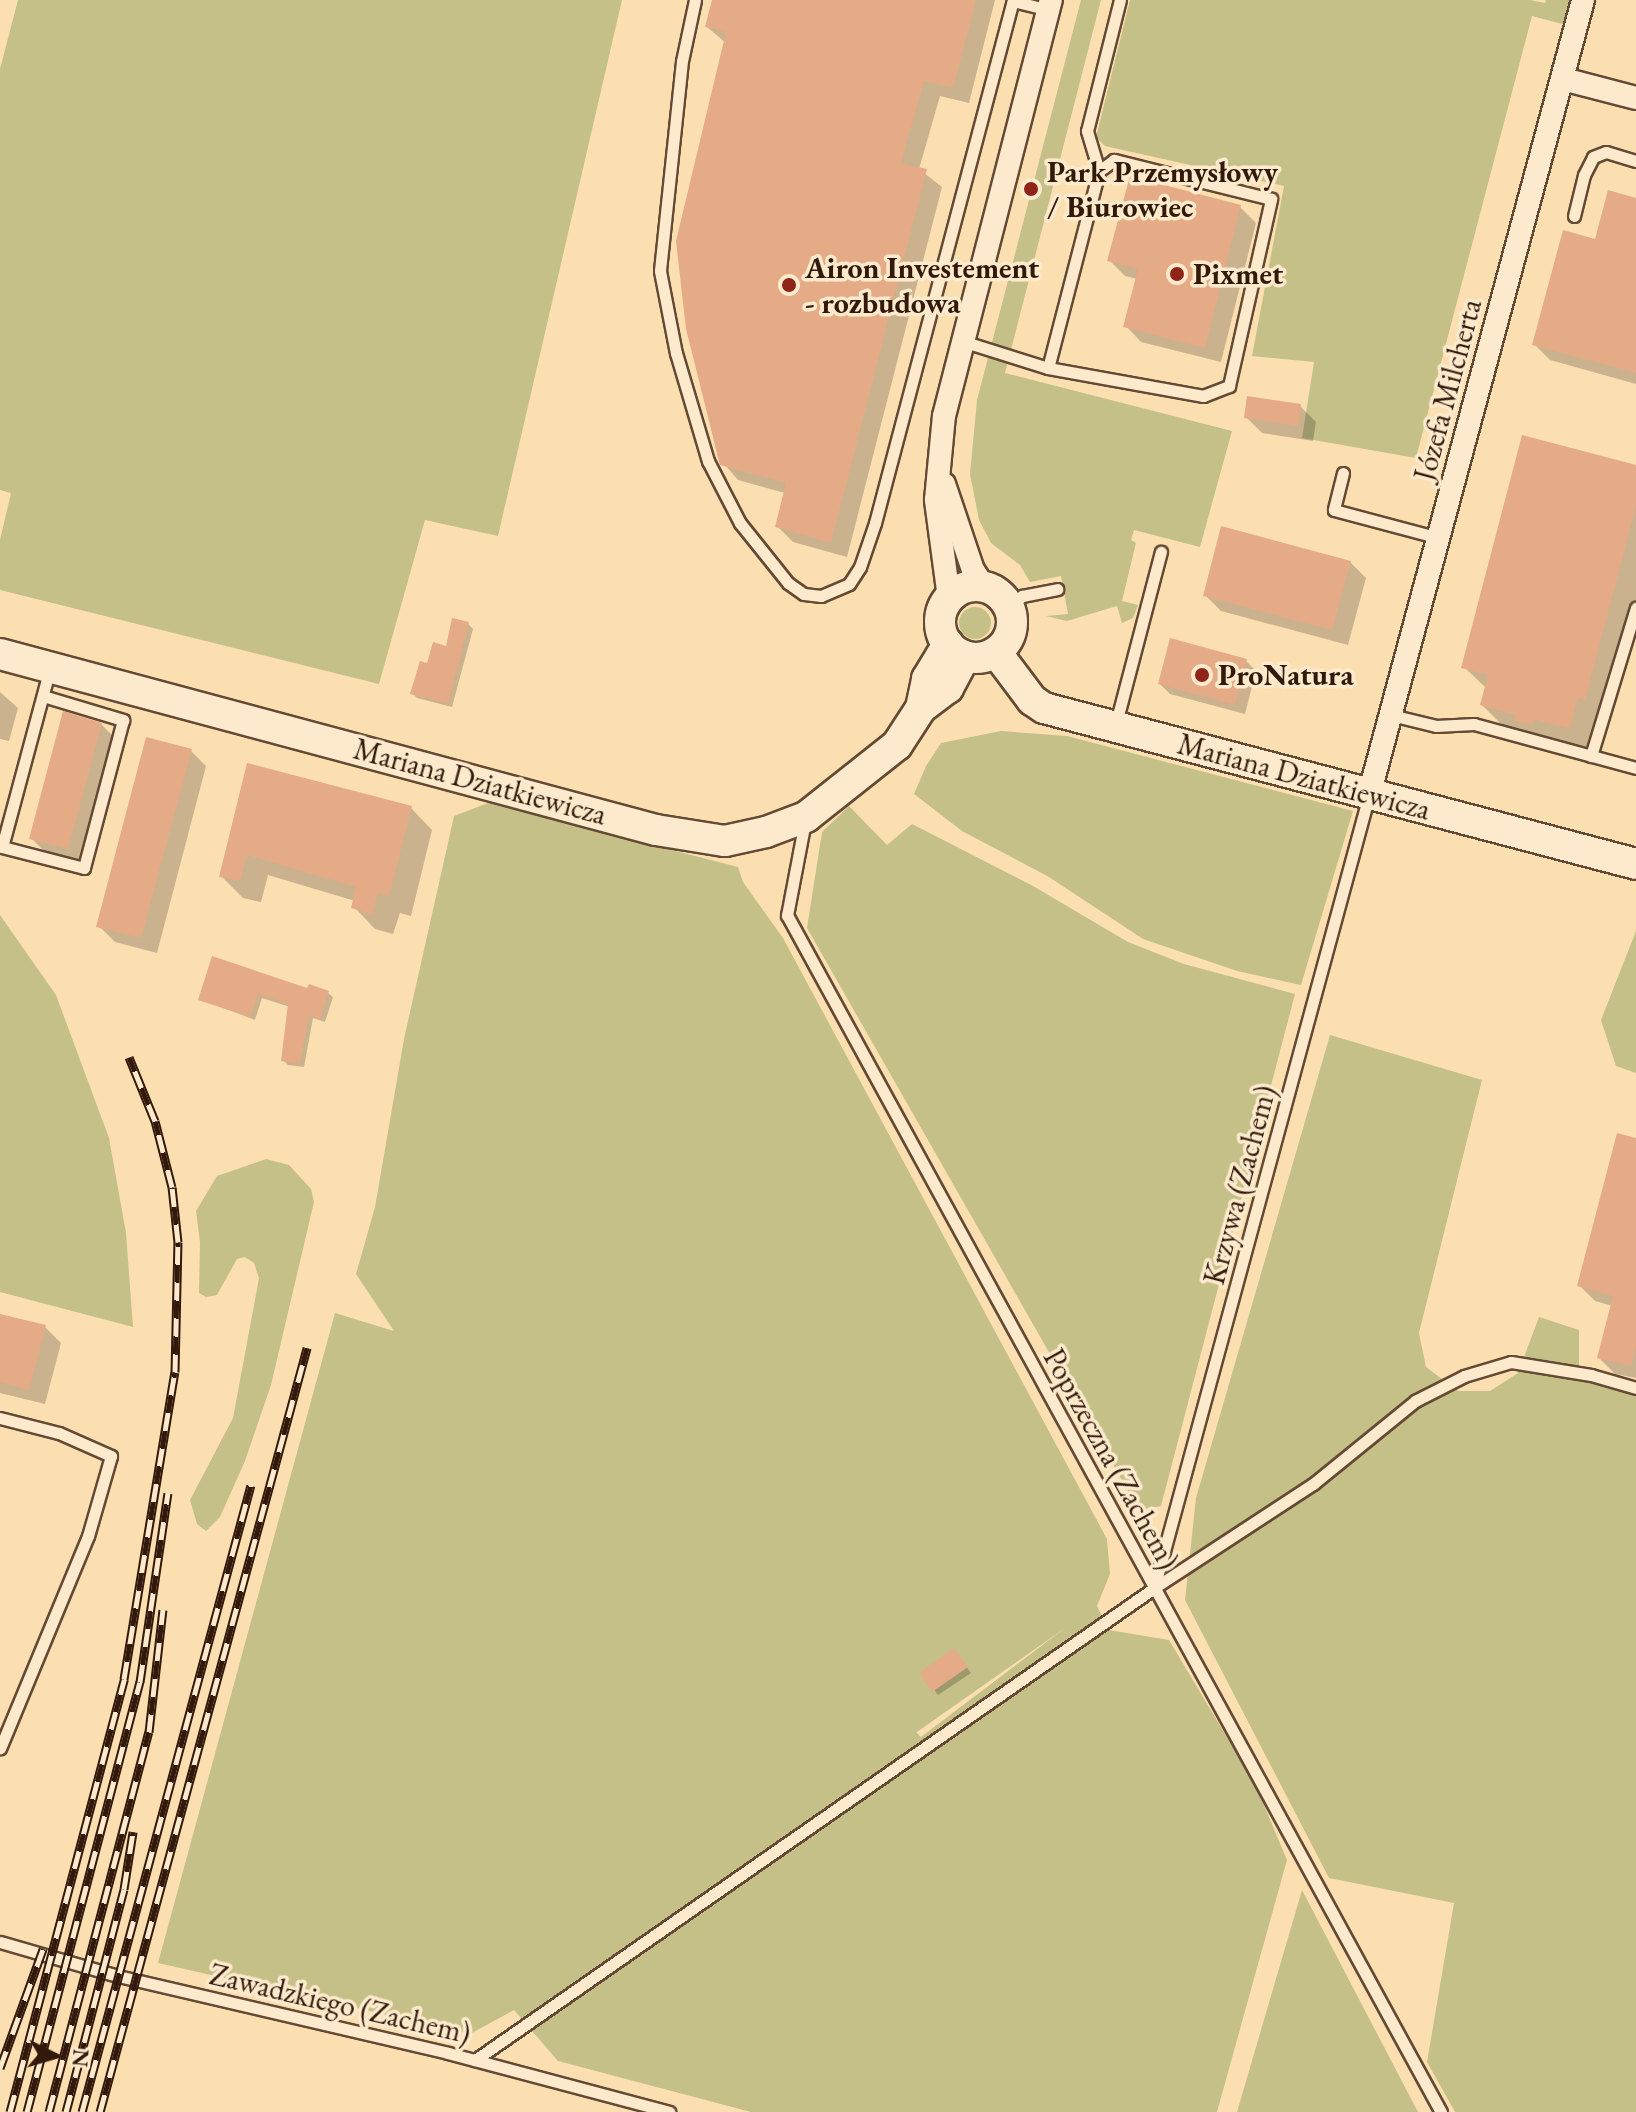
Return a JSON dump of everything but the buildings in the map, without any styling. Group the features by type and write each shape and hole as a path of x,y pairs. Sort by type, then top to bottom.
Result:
{"street":[{"name":"Józefa Milcherta","path":"1369,795 1583,0"},
{"path":"949,598 969,587 984,587 1001,596 1009,608 1010,633 996,652 981,658 957,650 942,636 940,620 949,598 936,500 944,416 1050,5"},
{"path":"1563,79 1636,98"},
{"path":"939,466 958,530 973,570 984,587"},
{"name":"Mariana Dziatkiewicza","path":"0,654 47,681 695,839 742,838 806,817 897,745 921,708 948,688 957,650"},
{"name":"Mariana Dziatkiewicza","path":"996,652 1032,700 1044,708 1636,864"}],"lane":[{"path":"695,0 682,61 660,271 676,353 708,461 740,523 788,583 804,594 821,596 849,584 860,567 875,523 1013,0 1050,5"},
{"path":"1048,368 1099,171 1087,131 1120,0"},
{"path":"1574,216 1593,157 1606,152 1636,161"},
{"path":"962,341 1048,368 1203,396 1229,386 1271,199 1114,160 1099,171"},
{"path":"1343,473 1334,510 1439,538"},
{"path":"1115,728 1161,552"},
{"path":"1009,608 1022,596 1057,589"},
{"path":"1591,756 1636,608"},
{"path":"47,681 123,720 84,868 2,847 47,681"},
{"path":"1391,715 1436,726 1474,724 1636,768"},
{"name":"Krzywa (Zachem)","path":"1154,1588 1369,795"},
{"name":"Poprzeczna (Zachem)","path":"806,817 787,915 1441,2112"},
{"path":"475,2060 1154,1588 1313,1484 1415,1401 1464,1376 1511,1362 1591,1375 1636,1388"},
{"path":"0,1418 59,1433 111,1456 88,1536 0,1748"},
{"name":"Zawadzkiego (Zachem)","path":"0,1942 118,1976 475,2060 669,2112"}],"shaded area":[{"path":"18,0 622,0 498,536 425,520 379,684 0,590 0,540 11,493 0,490 0,69"},
{"path":"1081,0 1101,0 1005,373 1232,431 1200,547 1134,530 1131,540 1136,543 1122,601 1138,605 1133,618 1122,623 1117,606 1067,621 1046,616 1068,614 1061,576 1030,582 1020,565 991,543 979,520 970,474 977,400"},
{"path":"1130,0 1530,0 1545,3 1546,0 1573,0 1566,25 1532,16 1416,458 1302,438 1314,362 1252,356 1284,186 1105,146 1096,137"},
{"path":"975,607 986,612 991,623 986,634 975,639 964,634 959,623 964,612"},
{"path":"1001,731 1067,736 1353,811 1301,985 1237,971 1143,939 1049,877 962,831 914,794 926,766 941,743"},
{"path":"488,803 738,867 743,882 783,938 1107,1539 1110,1574 1097,1606 1109,1630 1169,1640 1256,1786 1287,1860 1217,2112 751,2112 558,2061 514,2010 470,2034 158,1963 335,1313 394,1331 356,1274 375,1207 404,1039 454,816","holes":["1065,1628 921,1737 917,1732"]},
{"path":"849,806 887,845 912,824 1033,886 1128,942 1184,964 1295,994 1161,1506 1139,1510 807,928 822,832"},
{"path":"0,915 56,995 109,1138 126,1233 133,1327 0,1292"},
{"path":"1636,931 1636,1073 1616,1066 1601,1020"},
{"path":"1330,1035 1482,1080 1419,1333 1426,1367 1458,1391 1490,1391 1518,1373 1539,1317 1579,1330 1579,1378 1636,1394 1636,2112 1455,2112 1427,2062 1454,1903 1329,1878 1185,1600 1196,1498"},
{"path":"266,1159 289,1165 311,1189 314,1202 271,1385 245,1461 220,1517 206,1531 197,1524 190,1500 233,1418 259,1278 254,1263 245,1257 237,1259 217,1295 206,1297 199,1293 200,1242 196,1211 217,1176"},
{"path":"1302,1890 1418,2112 1237,2112"}],"railway":[{"path":"10,2112 124,1679 175,1372 178,1242 172,1187 155,1121 129,1057"},
{"path":"100,2112 307,1348"},
{"path":"82,2112 251,1485"},
{"path":"27,2112 140,1682 168,1493"},
{"path":"49,2112 149,1732 163,1610"},
{"path":"66,2112 124,1889 133,1832"},
{"path":"0,2068 43,1949"}],"place":[{"name":"Park Przemysłowy / Biurowiec","path":"1031,189"},
{"name":"Pixmet","path":"1177,274"},
{"name":"Airon Investement - rozbudowa","path":"789,285"},
{"name":"ProNatura","path":"1202,675"}]}
